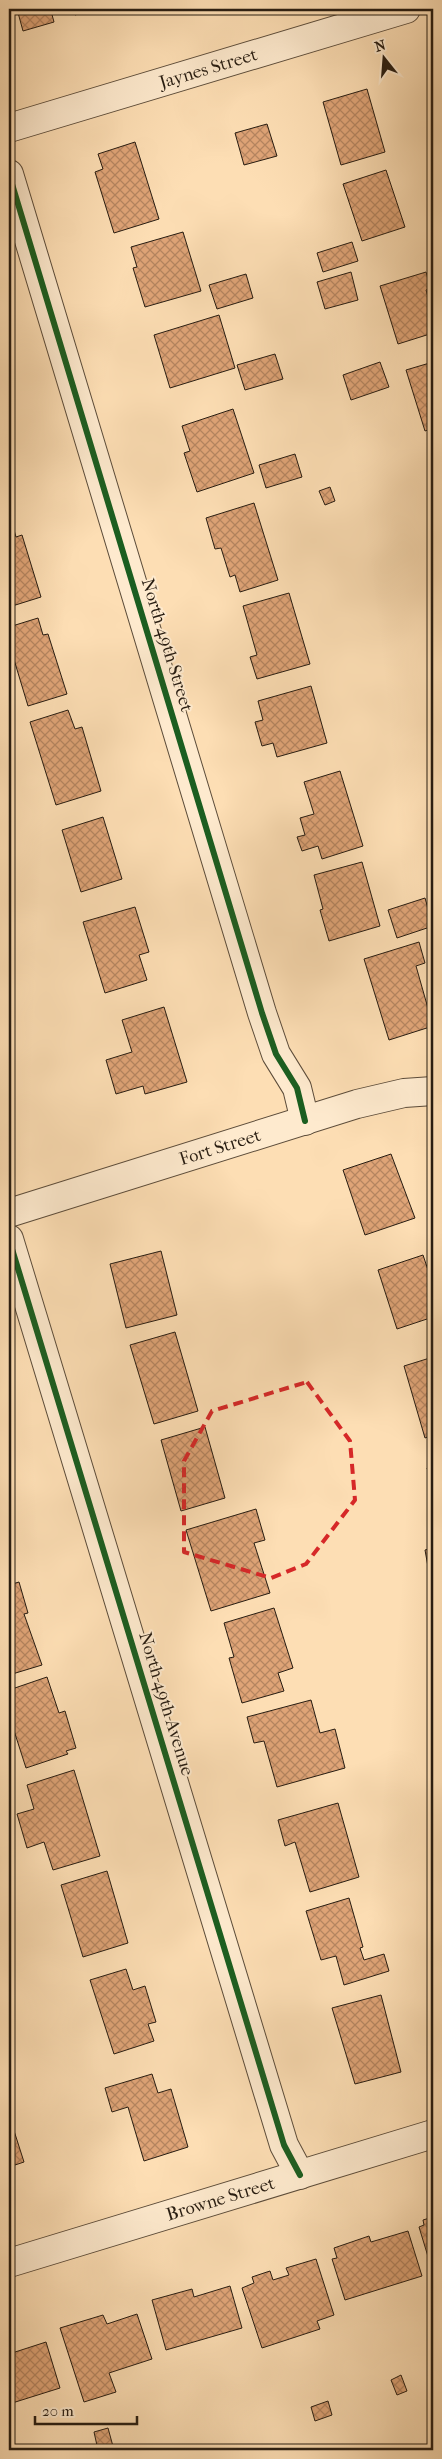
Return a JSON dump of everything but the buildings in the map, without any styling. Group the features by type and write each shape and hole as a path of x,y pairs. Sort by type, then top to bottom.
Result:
{"street":[{"name":"Jaynes Street","path":"9,128 406,9"},
{"name":"North 49th Street","path":"9,174 262,1013 276,1054 297,1088 305,1121"},
{"name":"Fort Street","path":"9,1213 357,1104 433,1090"},
{"name":"North 49th Avenue","path":"9,1239 281,2135 300,2175"},
{"name":"Browne Street","path":"9,2263 433,2134"}],"highlighted area":[{"path":"307,1382 350,1441 355,1500 306,1564 271,1578 184,1552 184,1461 212,1411"}],"cycle path":[{"path":"9,174 262,1013 276,1054 297,1088 305,1121"},
{"path":"9,1239 284,2145 300,2175"}]}
